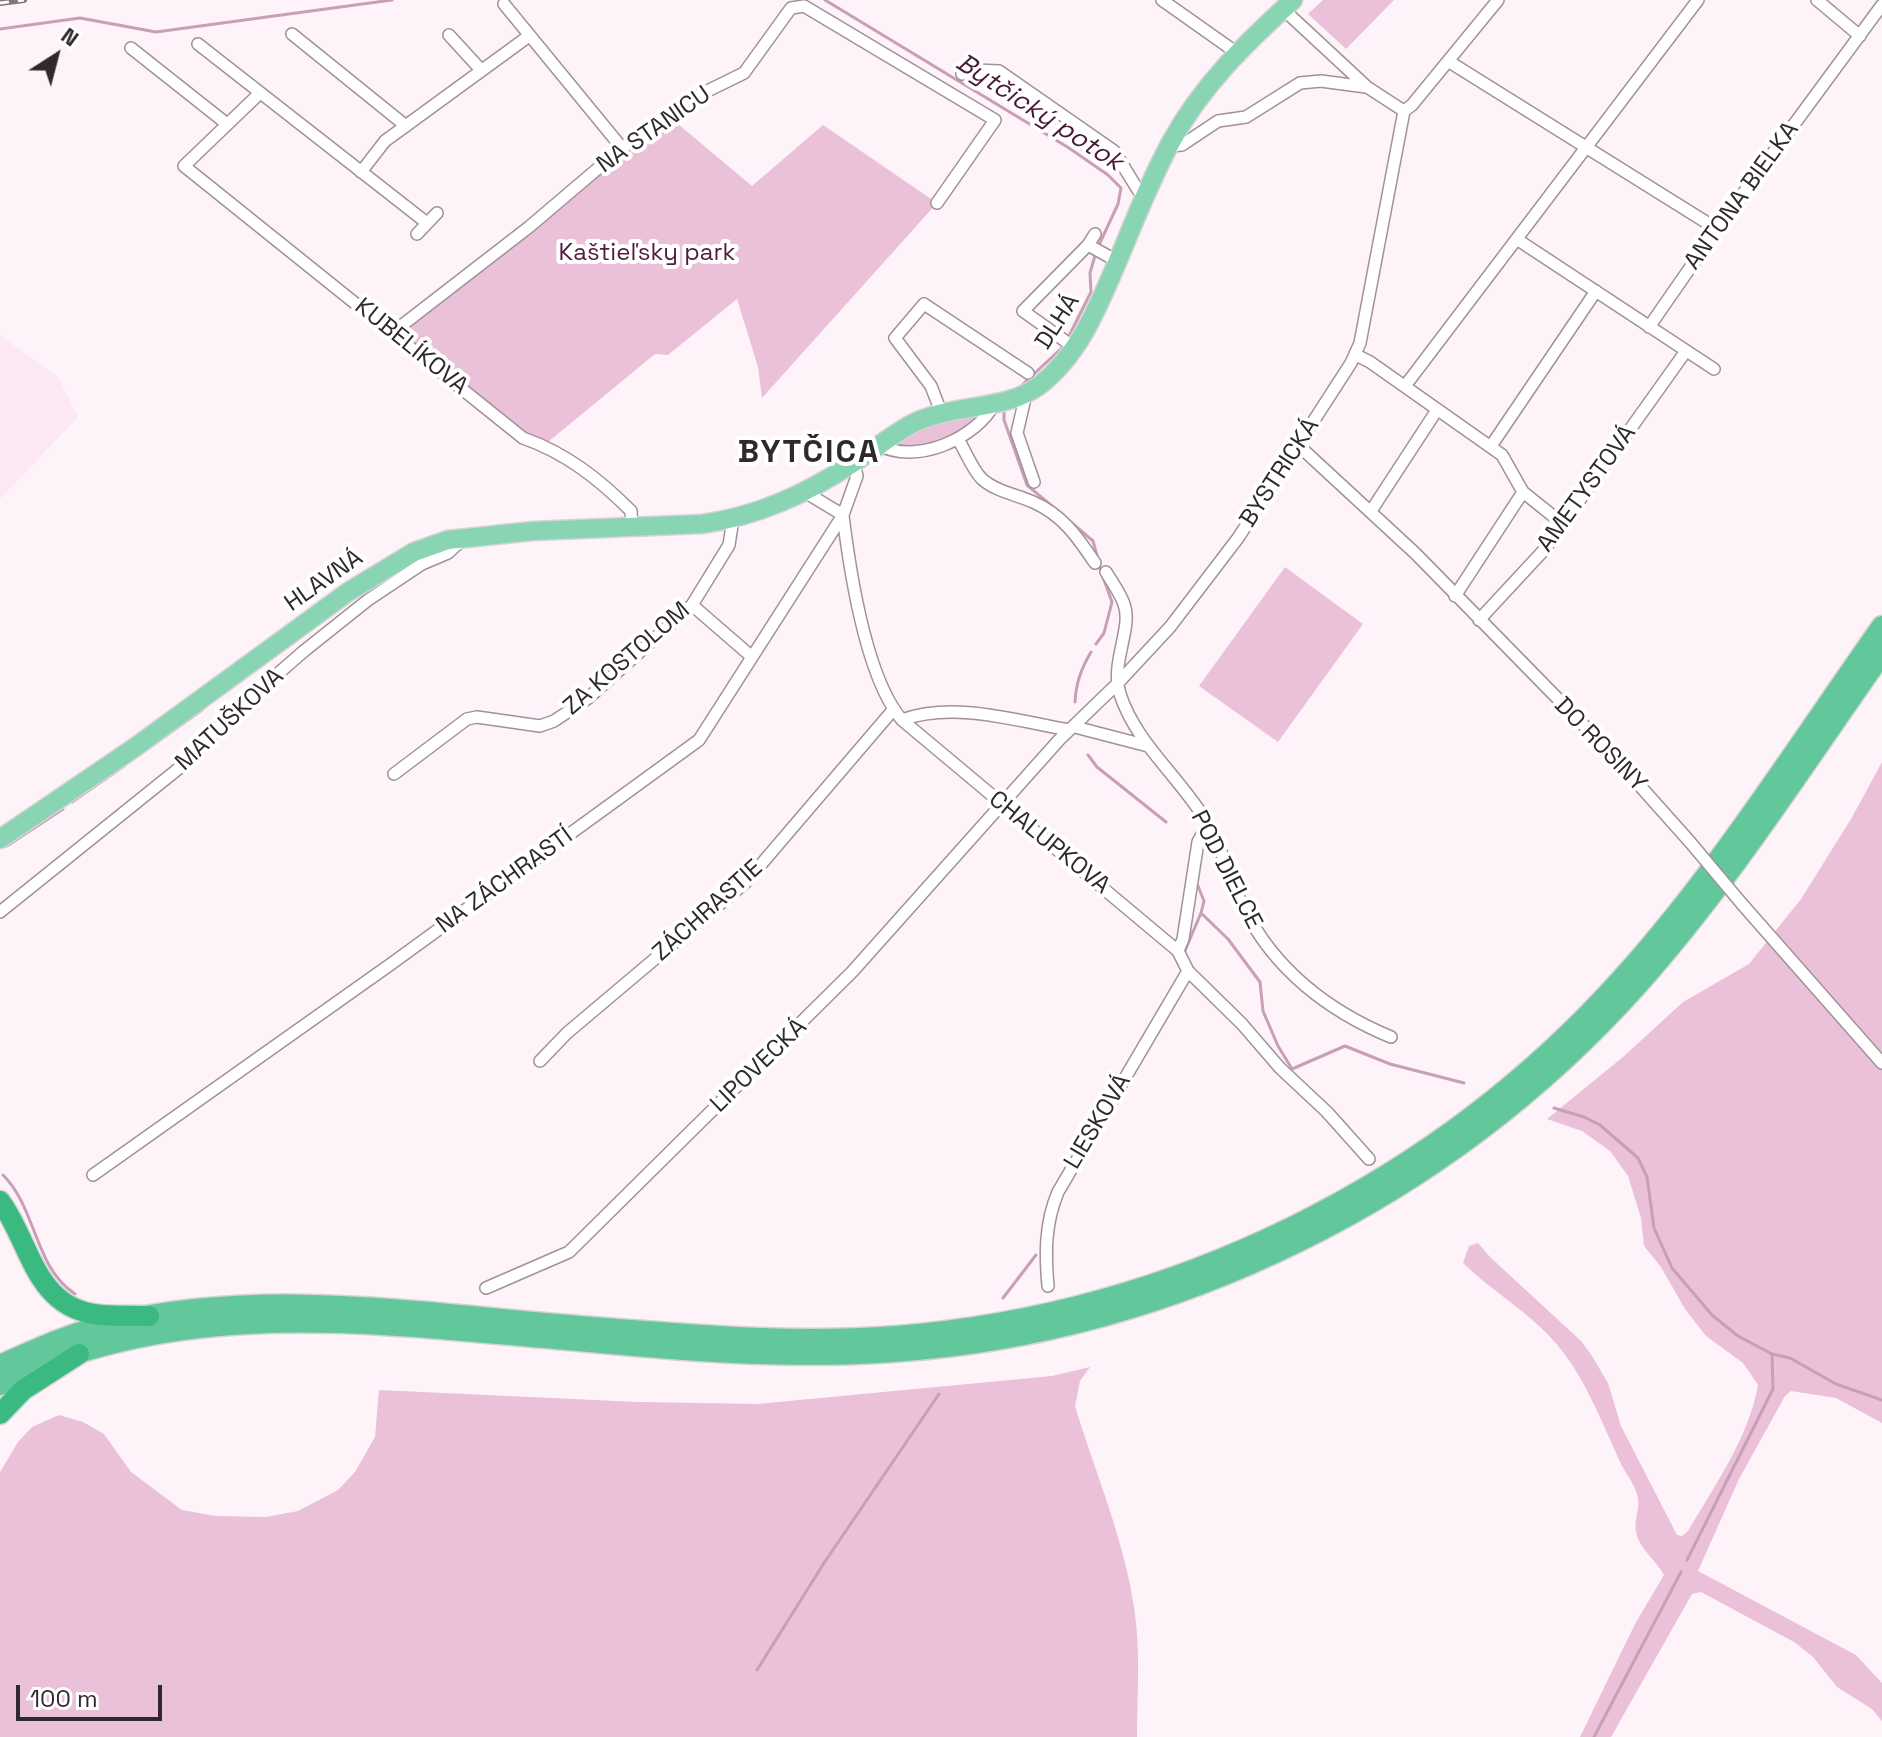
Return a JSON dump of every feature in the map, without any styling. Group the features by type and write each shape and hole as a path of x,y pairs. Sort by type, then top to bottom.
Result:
{"highway":[{"path":"0,1365 75,1334 112,1323 213,1307 312,1304 698,1335 857,1338 934,1332 1037,1315 1109,1298 1226,1257 1319,1214 1421,1153 1505,1091 1564,1039 1623,977 1686,901 1882,626"},
{"path":"0,1385 79,1354 169,1331 243,1323 417,1328 737,1353 885,1353 981,1342 1039,1331 1113,1313 1193,1287 1270,1256 1381,1198 1467,1140 1575,1050 1635,988 1699,911 1882,654"},
{"path":"0,1201 13,1221 38,1275 56,1297 71,1308 92,1314 149,1316"},
{"path":"0,1414 23,1390 79,1354"}],"main road":[{"name":"DLHÁ","path":"733,519 805,492 922,418 1026,394 1049,377 1095,311 1100,251 1146,194 1169,146 1202,93 1237,53 1288,4"},
{"name":"HLAVNÁ","path":"0,839 134,748 371,577 426,547 464,537 702,524 733,519"}],"street":[{"path":"1162,0 1237,53"},
{"path":"1288,4 1367,87 1404,111 1498,0"},
{"path":"1405,386 1518,240 1584,146 1698,0"},
{"path":"1817,0 1860,36"},
{"path":"504,4 622,148"},
{"name":"ANTONA BIELKA","path":"1649,327 1882,5"},
{"name":"NA STANICU","path":"392,333 529,227 622,148 687,101 744,73 791,8 804,6 995,120 937,203"},
{"path":"449,35 481,70"},
{"path":"361,172 385,141 529,36"},
{"path":"295,42 406,126"},
{"path":"198,44 427,223"},
{"path":"131,48 227,124 260,93"},
{"path":"1448,61 1717,229"},
{"path":"962,74 975,70 999,71 1114,151 1138,190 1146,194"},
{"path":"1169,146 1182,145 1218,121 1246,117 1300,83 1321,81 1367,87"},
{"name":"BYSTRICKÁ","path":"1002,805 1170,627 1238,538 1356,355 1404,111"},
{"name":"KUBELÍKOVA","path":"227,124 184,166 523,438 552,448 580,466 631,511 632,526"},
{"path":"417,234 437,213"},
{"path":"1069,345 1023,311 1100,251 1095,234"},
{"path":"1518,240 1714,369"},
{"path":"1491,446 1596,291"},
{"path":"941,412 931,386 895,338 924,304 1028,373"},
{"name":"AMETYSTOVÁ","path":"1479,620 1544,550 1686,351"},
{"path":"1356,355 1491,446 1502,455 1523,492 1563,524"},
{"path":"1026,394 1017,433 1034,482"},
{"path":"879,445 893,452 905,452 959,441 976,428 995,403"},
{"path":"1371,511 1437,410"},
{"path":"959,441 980,478 1044,507 1080,539 1095,563"},
{"name":"DO ROSINY","path":"1298,445 1371,511 1607,749 1882,1063"},
{"path":"805,492 843,515 857,476 854,463"},
{"path":"1455,596 1523,492"},
{"name":"NA ZÁCHRASTÍ","path":"93,1175 699,740 843,515"},
{"name":"CHALUPKOVA","path":"843,515 846,543 871,657 893,710 1178,951 1188,971 1369,1159"},
{"name":"ZA KOSTOLOM","path":"394,774 467,719 477,717 540,726 554,721 587,699 692,605 729,545 733,519"},
{"name":"MATUŠKOVA","path":"0,912 178,769 242,705 304,651 368,600 422,564 448,553 464,537"},
{"path":"1106,572 1125,604 1117,684"},
{"path":"692,605 752,657"},
{"name":"POD DIELCE","path":"1117,684 1122,700 1148,746 1208,824 1244,908 1271,953 1290,974 1319,997 1365,1027 1391,1037"},
{"name":"ZÁCHRASTIE","path":"540,1061 567,1033 746,882 893,710"},
{"path":"902,720 921,713 949,712 1072,728 1148,746"},
{"name":"LIPOVECKÁ","path":"486,1288 569,1252 800,1026 1002,805"},
{"path":"1178,951 1183,939 1198,842 1208,824"},
{"name":"LIESKOVÁ","path":"1048,1286 1046,1237 1048,1219 1058,1192 1188,971"}],"shaded area":[{"path":"0,335 59,378 78,417 0,499"}],"green space":[{"path":"1323,0 1394,0 1346,49 1308,14"},
{"name":"Kaštieľsky park","path":"672,119 752,186 823,125 937,203 762,398 758,367 737,299 668,355 655,354 548,442 531,438 403,338 403,330 625,152"},
{"path":"986,413 963,435 918,448 894,446 938,424"},
{"path":"1285,567 1363,624 1278,742 1199,686"},
{"path":"1882,762 1882,1423 1836,1398 1791,1391 1785,1396 1739,1479 1698,1571 1856,1655 1882,1683 1882,1721 1872,1709 1837,1687 1813,1657 1794,1642 1701,1592 1692,1594 1611,1737 1580,1737 1635,1624 1664,1575 1639,1541 1636,1490 1572,1365 1540,1327 1463,1263 1469,1246 1478,1243 1581,1341 1608,1383 1621,1426 1677,1535 1682,1536 1688,1531 1739,1442 1758,1385 1743,1363 1706,1336 1644,1246 1641,1218 1628,1176 1610,1151 1582,1131 1547,1119 1623,1057 1683,1002 1749,964 1801,899"},
{"path":"1090,1367 1080,1381 1075,1406 1116,1531 1134,1607 1138,1672 1137,1737 0,1737 0,1472 18,1442 32,1427 59,1415 83,1422 104,1434 131,1472 182,1510 216,1516 266,1517 298,1511 338,1490 355,1472 375,1437 379,1390 638,1402 757,1404 1052,1376"}],"waterway":[{"name":"Bytčický potok","path":"0,29 80,18 156,32 392,0"},
{"name":"Bytčický potok","path":"825,0 1069,148 1108,175 1121,188 1118,204 1099,245"},
{"name":"Bytčický potok","path":"1068,338 1091,292 1090,273 1096,252"},
{"name":"Bytčický potok","path":"1021,386 1065,345"},
{"name":"Bytčický potok","path":"1004,412 1004,420 1027,485 1093,541 1098,559"},
{"name":"Bytčický potok","path":"1096,644 1104,633 1112,602 1099,566"},
{"name":"Bytčický potok","path":"1075,702 1080,676 1091,652"},
{"path":"146,750 202,710"},
{"name":"Bytčický potok","path":"1088,755 1097,767 1166,822"},
{"path":"72,802 124,766"},
{"path":"7,846 63,809"},
{"name":"Bytčický potok","path":"1198,886 1204,901 1201,913 1228,939 1260,982 1263,1011 1292,1069 1345,1046 1390,1064 1464,1083"},
{"path":"1184,953 1201,913"},
{"name":"Bytčický potok","path":"1554,1108 1600,1125 1638,1158 1647,1177 1654,1228 1672,1268 1712,1315 1738,1336 1772,1354 1790,1358 1836,1384 1882,1400"},
{"path":"3,1175 23,1204 51,1269 75,1294"},
{"path":"1003,1298 1036,1255"},
{"name":"Bytčický potok","path":"1687,1560 1773,1389 1772,1354"},
{"path":"757,1670 824,1563 939,1394"},
{"path":"0,1399 3,1396"},
{"name":"Bytčický potok","path":"1594,1737 1681,1572"}],"railway":[{"path":"0,3 24,0"}],"district":[{"name":"BYTČICA","path":"809,453"}]}
